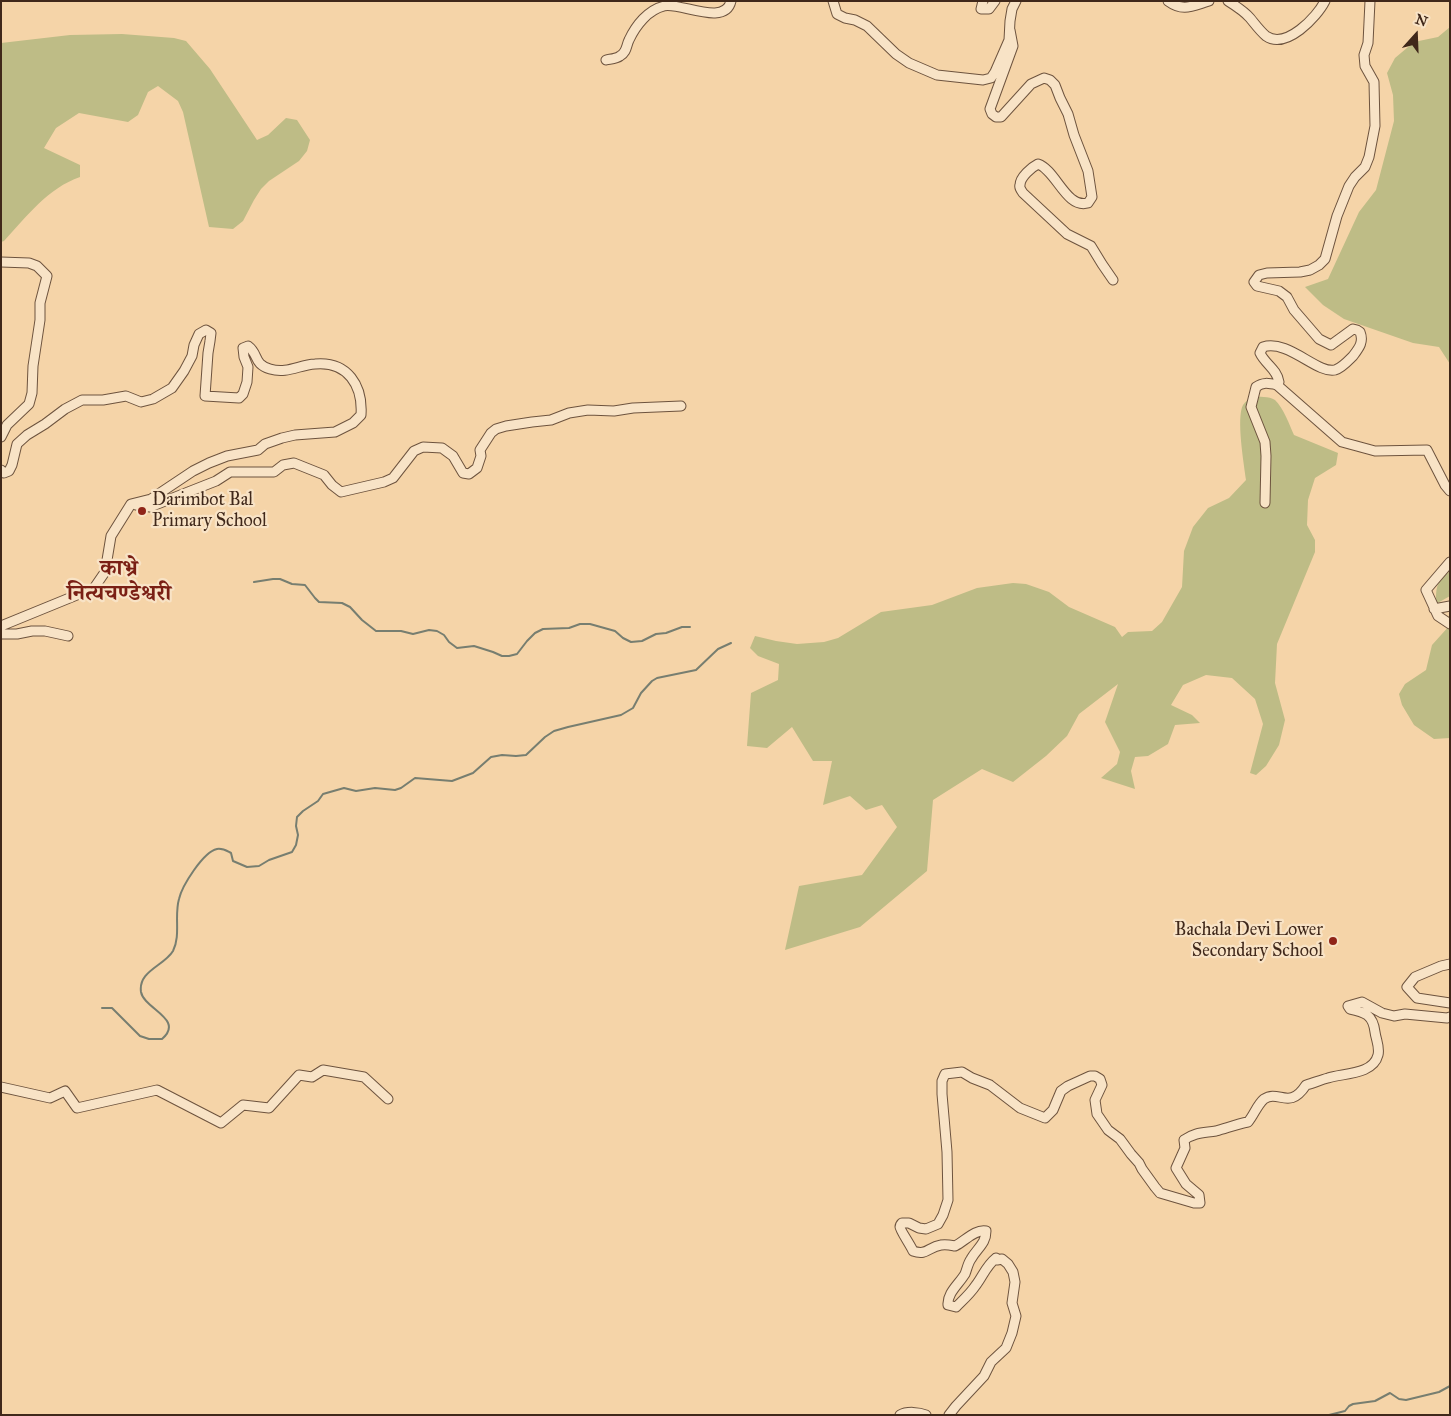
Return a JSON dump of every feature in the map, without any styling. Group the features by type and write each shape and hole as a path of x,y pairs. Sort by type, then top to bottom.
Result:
{"street":[{"path":"606,60 619,58 625,52 629,40 646,15 665,6 717,14 726,10 730,6 731,1"},
{"path":"833,1 837,14 867,26 896,54 909,63 937,75 983,80 991,78 995,72 1009,40 1012,9 1016,1"},
{"path":"982,1 981,9 984,10 989,9 995,1"},
{"path":"1168,1 1176,7 1183,8 1209,1"},
{"path":"1228,1 1249,17 1264,35 1280,39 1298,32 1321,10 1326,1"},
{"path":"1277,385 1279,382 1278,376 1260,353 1263,347 1273,346 1294,352 1328,371 1336,370 1342,366 1359,349 1361,343 1360,332 1353,329 1331,345 1318,340 1294,310 1287,297 1279,291 1257,286 1254,282 1259,275 1268,273 1310,270 1325,259 1337,216 1349,186 1355,177 1366,167 1375,126 1374,82 1365,66 1364,56 1368,43 1370,1"},
{"path":"1010,30 1013,46 990,109 992,114 996,117 1001,117 1032,84 1044,78 1050,80 1055,86 1068,114 1088,171 1092,197 1088,203 1076,202 1062,190 1044,166 1038,164 1031,168 1020,183 1020,187 1067,234 1091,246 1113,280"},
{"path":"1,262 29,263 37,266 47,276 40,303 32,394 29,404 7,425 1,437"},
{"path":"1,470 4,473 9,471 16,444 65,409 82,400 103,400 126,396 141,402 153,400 172,388 192,356 199,334 206,330 210,333 206,396 238,398 243,394 247,382 248,367 243,348 248,346 251,348 259,364 271,369 284,372 315,364 330,364 339,368 348,374 357,385 362,403 361,415 353,423 335,432 295,435 282,438 265,444 258,450 227,456 209,462 151,499 131,504 110,536 105,572 94,588 1,626"},
{"path":"1265,503 1265,442 1251,407 1256,387 1261,383 1268,382 1277,385 1342,442 1375,451 1428,450 1445,486 1450,491"},
{"path":"131,504 150,507 216,481 230,472 274,472 283,465 294,463 324,475 341,492 384,482 393,478 414,451 422,447 442,448 454,456 463,473 469,474 477,468 481,456 480,450 491,432 496,429 551,420 569,413 588,410 614,411 633,408 681,406"},
{"path":"1450,562 1426,590 1438,616 1450,624"},
{"path":"1434,609 1450,606"},
{"path":"1,634 45,631 68,636"},
{"path":"1450,964 1415,977 1408,988 1417,998 1450,1003"},
{"path":"949,1415 984,1376 991,1362 1006,1348 1016,1316 1012,1303 1015,1282 1013,1272 1008,1264 996,1258 989,1264 977,1284 956,1307 948,1305 952,1292 984,1241 986,1231 982,1230 975,1233 955,1246 944,1244 919,1254 913,1251 901,1230 900,1226 902,1223 909,1223 926,1229 938,1224 948,1200 947,1152 942,1094 942,1081 946,1074 962,1072 990,1085 1020,1108 1045,1118 1053,1110 1061,1092 1068,1086 1090,1076 1095,1076 1100,1079 1102,1085 1095,1100 1097,1114 1108,1130 1120,1139 1140,1163 1155,1187 1160,1192 1194,1203 1200,1203 1199,1195 1186,1184 1176,1168 1185,1148 1184,1140 1191,1135 1248,1122 1265,1099 1272,1097 1295,1098 1306,1085 1328,1077 1364,1070 1372,1064 1378,1056 1374,1024 1366,1014 1350,1009 1348,1006 1362,1002 1382,1013 1394,1016 1405,1014 1447,1018 1450,1016"},
{"path":"1,1087 50,1098 65,1091 77,1108 157,1090 221,1123 243,1105 269,1108 299,1075 312,1077 323,1070 364,1077 388,1099"},
{"path":"900,1415 904,1413 926,1415"}],"shaded area":[{"path":"1450,27 1450,364 1439,347 1413,343 1344,319 1323,305 1305,287 1328,279 1359,212 1376,190 1394,121 1393,95 1387,73 1395,58 1414,42 1438,37"},
{"path":"122,34 174,38 186,41 210,69 257,140 268,135 286,118 297,120 310,140 307,151 299,161 269,181 261,189 243,221 233,229 209,227 183,112 178,101 158,86 148,92 138,115 128,122 79,113 56,128 44,148 80,165 80,177 68,182 48,195 1,242 1,43 70,35"},
{"path":"1252,396 1267,397 1275,400 1294,435 1338,453 1336,465 1315,478 1308,500 1307,525 1315,540 1315,552 1277,644 1275,683 1285,720 1279,745 1266,766 1256,775 1250,773 1263,724 1255,699 1232,678 1206,675 1183,685 1171,705 1192,715 1200,723 1175,725 1168,744 1148,756 1135,757 1131,771 1135,789 1101,778 1117,764 1120,752 1105,722 1118,684 1079,714 1067,736 1046,756 1013,782 982,769 933,800 927,871 860,927 785,950 799,886 862,875 897,827 882,805 866,810 850,796 823,805 832,761 813,761 792,727 767,748 747,746 751,693 778,680 779,664 758,656 750,648 755,636 797,644 824,642 838,638 881,612 932,605 977,588 1013,583 1026,584 1049,592 1069,607 1115,627 1122,637 1128,632 1152,631 1162,622 1182,587 1184,551 1193,527 1208,508 1229,498 1246,480 1240,420 1243,405"},
{"path":"1450,571 1450,596 1436,604 1438,585 1442,578"},
{"path":"1450,625 1450,738 1434,739 1414,725 1402,705 1399,694 1405,684 1426,670 1432,645"}],"waterway":[{"path":"254,582 280,579 292,584 305,585 319,602 342,603 350,607 376,631 401,631 413,634 429,630 437,631 457,648 474,646 502,656 517,654 535,633 543,629 569,628 580,624 590,624 615,631 631,642 642,641 656,634 666,633 682,627 690,627"},
{"path":"102,1008 112,1008 140,1036 149,1039 162,1039 168,1032 169,1026 166,1020 144,998 141,992 141,985 147,974 164,961 173,951 177,939 178,905 181,893 194,870 211,851 223,849 231,853 233,861 247,867 259,866 269,860 292,852 298,835 297,817 318,801 323,794 344,788 356,791 375,788 395,790 415,778 452,781 473,773 491,757 526,755 554,731 621,715 633,708 641,693 652,681 657,678 696,670 718,649 731,643"},
{"path":"1329,1415 1345,1411 1353,1404 1375,1401 1390,1393 1399,1399 1406,1400 1439,1392 1450,1386"}],"place":[{"name":"Darimbot Bal Primary School","path":"142,511"},
{"name":"Bachala Devi Lower Secondary School","path":"1333,941"}],"district":[{"name":"काभ्रे नित्यचण्डेश्वरी","path":"119,582"}]}
